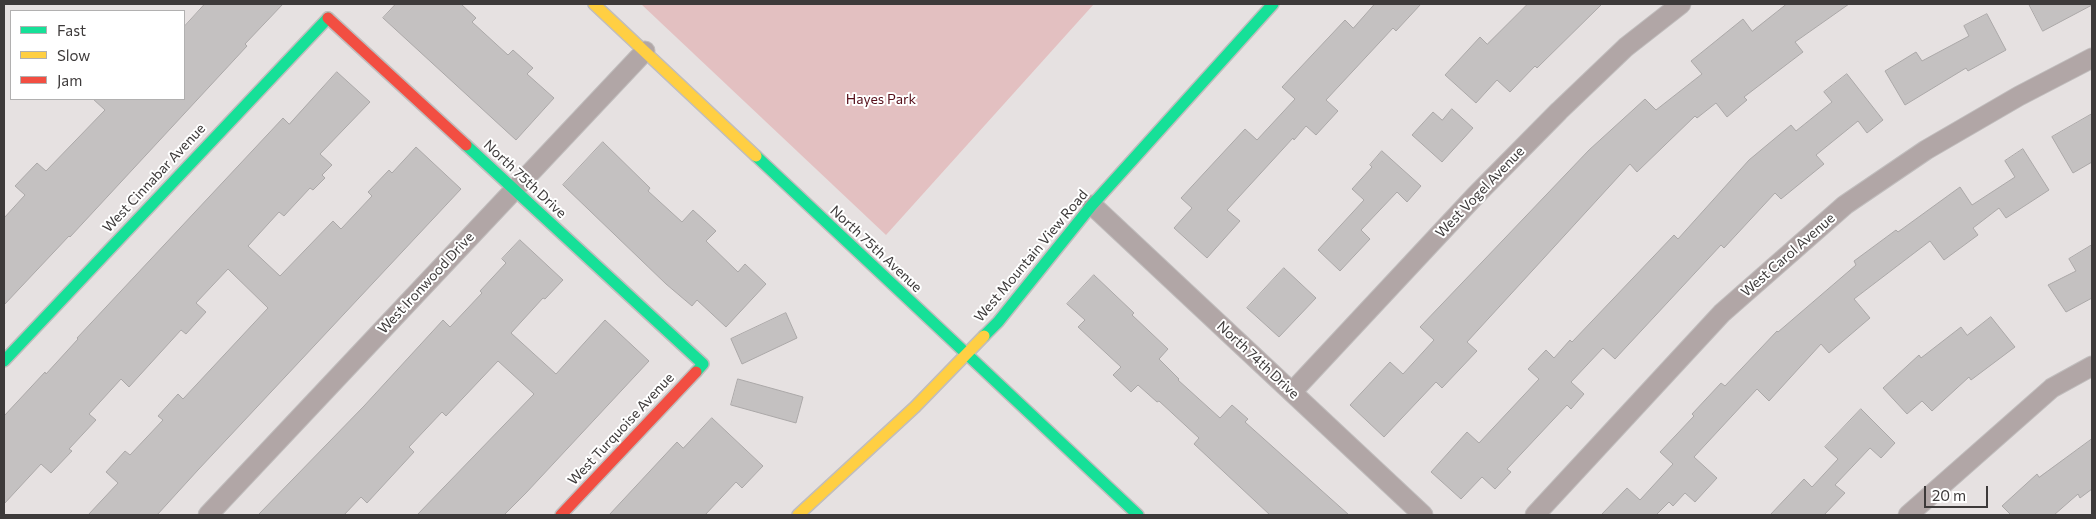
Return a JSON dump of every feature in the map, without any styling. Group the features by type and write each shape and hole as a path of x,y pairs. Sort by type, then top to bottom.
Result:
{"street":[{"name":"North 75th Avenue","path":"594,4 1138,515"},
{"name":"West Mountain View Road","path":"798,515 915,407 998,322 1092,205 1273,4"},
{"name":"West Vogel Avenue","path":"1292,392 1475,196 1559,111 1626,47 1681,4"},
{"name":"North 75th Drive","path":"327,17 703,364"},
{"name":"West Cinnabar Avenue","path":"4,361 327,17"},
{"name":"West Ironwood Drive","path":"208,515 645,51"},
{"name":"West Carol Avenue","path":"1534,515 1722,313 1845,205 1926,150 2019,96 2092,58"},
{"name":"North 74th Drive","path":"1092,205 1423,515"},
{"name":"West Turquoise Avenue","path":"561,515 703,364"},
{"path":"1908,515 2052,388 2092,366"}],"green space":[{"name":"Hayes Park","path":"641,4 1094,4 886,235"}],"building":[{"path":"205,4 283,4 245,44 247,46 70,237 4,305 4,218 25,195 15,186 37,163 46,171 105,110 94,100 185,100 185,26"},
{"path":"396,4 461,4 476,18 472,22 508,55 513,50 533,68 527,74 554,98 516,140 383,18"},
{"path":"1375,4 1421,4 1396,31 1393,28 1326,100 1338,111 1316,135 1306,126 1227,210 1240,221 1207,258 1174,228 1192,208 1181,198 1245,129 1257,140 1295,99 1282,87 1345,20 1353,28"},
{"path":"1528,4 1602,4 1537,68 1535,66 1510,92 1497,80 1476,103 1445,75 1480,37 1487,44"},
{"path":"1787,4 1849,4 1795,42 1803,52 1744,97 1747,100 1727,117 1716,103 1697,118 1695,116 1637,172 1630,164 1467,342 1477,351 1442,388 1436,382 1384,437 1350,405 1390,362 1403,374 1434,340 1420,327 1589,150 1645,99 1656,110 1702,74 1691,61 1743,19 1752,31"},
{"path":"2029,4 2092,4 2092,5 2043,31"},
{"path":"1987,14 2006,50 1968,71 1966,68 1905,105 1885,71 1916,52 1922,61 1969,36 1964,26"},
{"path":"337,72 370,102 320,154 332,165 322,175 325,178 313,190 310,188 284,216 279,212 248,246 280,276 333,221 341,229 372,196 368,192 389,170 392,173 416,147 461,189 157,515 88,515 118,483 106,472 125,451 130,455 163,420 158,416 178,394 183,399 268,308 228,269 196,303 206,312 186,334 181,330 129,387 121,379 89,414 96,420 69,449 72,451 51,473 41,464 4,504 4,416 45,372 46,374 77,338 283,118 289,124"},
{"path":"1847,74 1883,120 1867,133 1858,121 1816,155 1824,164 1781,199 1775,193 1724,248 1721,245 1615,359 1603,348 1571,382 1584,394 1571,409 1567,405 1507,469 1511,472 1495,489 1482,477 1461,499 1431,472 1467,432 1479,443 1539,379 1528,369 1546,350 1554,358 1570,340 1572,342 1674,235 1678,239 1749,160 1791,125 1796,131 1832,102 1824,92"},
{"path":"1452,109 1473,128 1442,162 1412,135 1433,112 1442,120"},
{"path":"2092,114 2092,162 2073,173 2052,137"},
{"path":"603,142 650,188 648,191 682,222 693,210 716,231 706,241 738,272 745,264 766,284 726,327 697,300 692,306 666,284 563,185"},
{"path":"2023,149 2049,190 2006,218 1999,208 1973,228 1978,235 1944,260 1930,241 1854,299 1870,318 1829,353 1821,344 1769,401 1757,389 1694,457 1717,478 1695,502 1685,493 1673,506 1669,502 1656,515 1601,515 1627,488 1640,500 1673,464 1660,452 1694,416 1692,414 1721,383 1725,386 1777,331 1856,265 1854,261 1960,187 1972,205 2015,177 2005,161"},
{"path":"1382,151 1421,186 1407,202 1397,192 1361,230 1370,239 1340,271 1318,250 1364,200 1352,189 1372,167 1370,165"},
{"path":"520,240 563,280 545,299 543,298 511,333 556,374 605,320 649,361 526,493 504,515 417,515 534,394 498,361 446,416 442,412 409,447 414,452 367,503 361,497 344,515 258,515 364,406 443,320 450,327 482,293 480,291 506,263 502,259"},
{"path":"2092,245 2092,298 2066,312 2048,285 2076,271 2069,259"},
{"path":"1284,268 1316,298 1279,337 1247,308"},
{"path":"1094,275 1168,349 1159,359 1178,380 1220,418 1232,405 1248,419 1245,422 1349,515 1270,515 1194,444 1199,438 1159,401 1157,402 1138,385 1131,392 1113,375 1121,367 1078,327 1085,320 1067,304"},
{"path":"786,313 797,338 742,364 731,339"},
{"path":"1991,317 2015,347 1971,380 1969,377 1932,411 1922,401 1907,414 1883,388 1919,355 1921,358 1961,327 1967,335"},
{"path":"738,379 803,397 796,423 731,405"},
{"path":"1861,409 1895,443 1881,458 1870,448 1835,485 1845,493 1824,515 1770,515 1804,479 1812,487 1838,459 1825,447"},
{"path":"712,418 763,466 742,488 736,482 705,515 609,515 677,442 683,448"},
{"path":"2092,439 2092,489 2080,498 2078,494 2054,515 2011,515 2002,506 2037,474 2039,477"}],"traffic: fast":[{"path":"984,336 998,322 1092,205 1273,4"},
{"path":"4,361 328,18"},
{"path":"466,145 703,364 696,372"},
{"path":"756,156 1138,515"}],"traffic: slow":[{"path":"594,4 756,156"},
{"path":"798,515 915,407 984,336"}],"traffic: jam":[{"path":"328,18 466,145"},
{"path":"561,515 696,372"}]}
